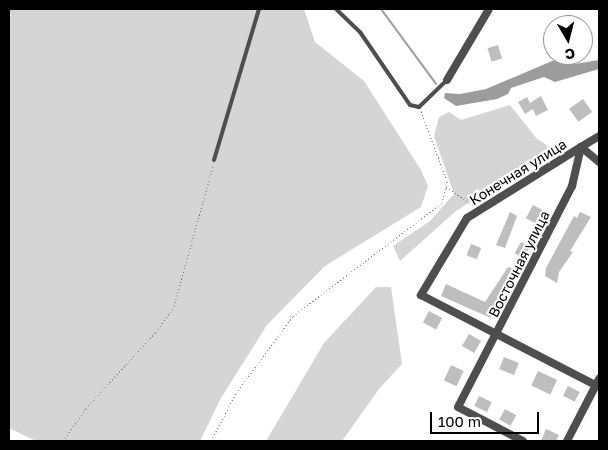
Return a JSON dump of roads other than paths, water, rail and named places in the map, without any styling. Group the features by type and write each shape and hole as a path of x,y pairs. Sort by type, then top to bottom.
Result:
{"street":[{"path":"447,80 489,9"},
{"path":"599,136 581,147 599,162"},
{"name":"Конечная улица","path":"497,333 421,295 467,218 581,147"},
{"name":"Восточная улица","path":"523,441 458,408 572,186 581,147"},
{"path":"497,333 598,384 567,441"}],"lane":[{"path":"214,160 259,9"},
{"path":"336,9 360,32 410,105 419,107 447,80"}],"waterway":[{"path":"381,9 436,84"}]}
